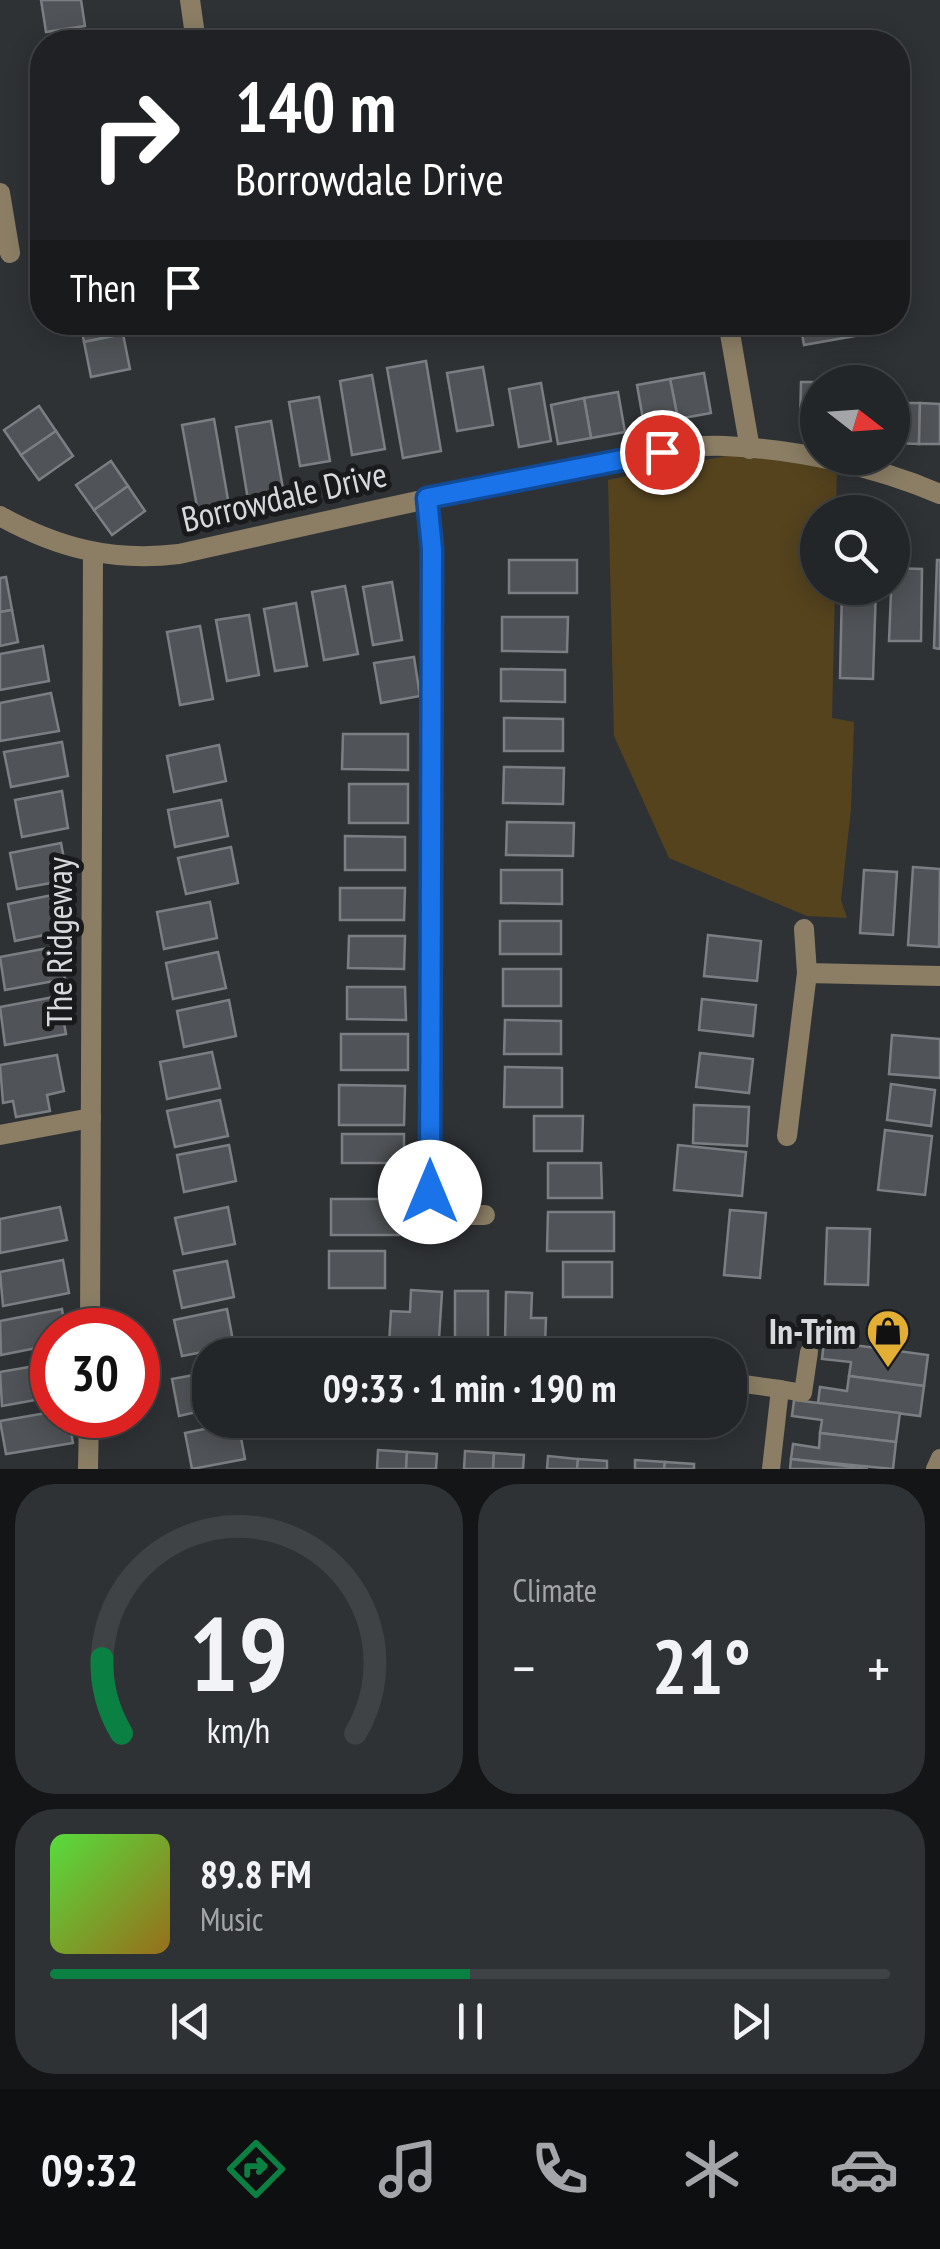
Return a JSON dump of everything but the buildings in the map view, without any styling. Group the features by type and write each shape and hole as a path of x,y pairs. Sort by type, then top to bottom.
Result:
{"street":[{"path":"190,0 194,30"},
{"path":"0,193 10,254"},
{"path":"730,335 750,449"},
{"name":"Borrowdale Drive","path":"0,516 57,544 93,554 141,559 662,452 724,446 810,457 867,470 940,494"},
{"path":"427,498 432,549 431,1215 485,1215"},
{"name":"The Ridgeway","path":"90,1308 93,554"},
{"path":"788,1136 807,973 804,929"},
{"path":"807,973 940,976"},
{"path":"0,1135 91,1118"},
{"path":"88,1469 89,1438"}],"lane":[{"path":"747,1384 803,1393 808,1352"},
{"path":"771,1469 780,1389"},
{"path":"934,1469 940,1458"}],"shaded area":[{"path":"735,454 800,460 800,475 837,475 836,495 800,495 800,605 835,605 832,718 854,722 851,809 841,900 847,918 807,916 669,858 614,736 608,480"}],"place":[{"name":"In-Trim","path":"888,1369"}],"route":[{"path":"430,1192 432,549 427,498 662,452"}]}
